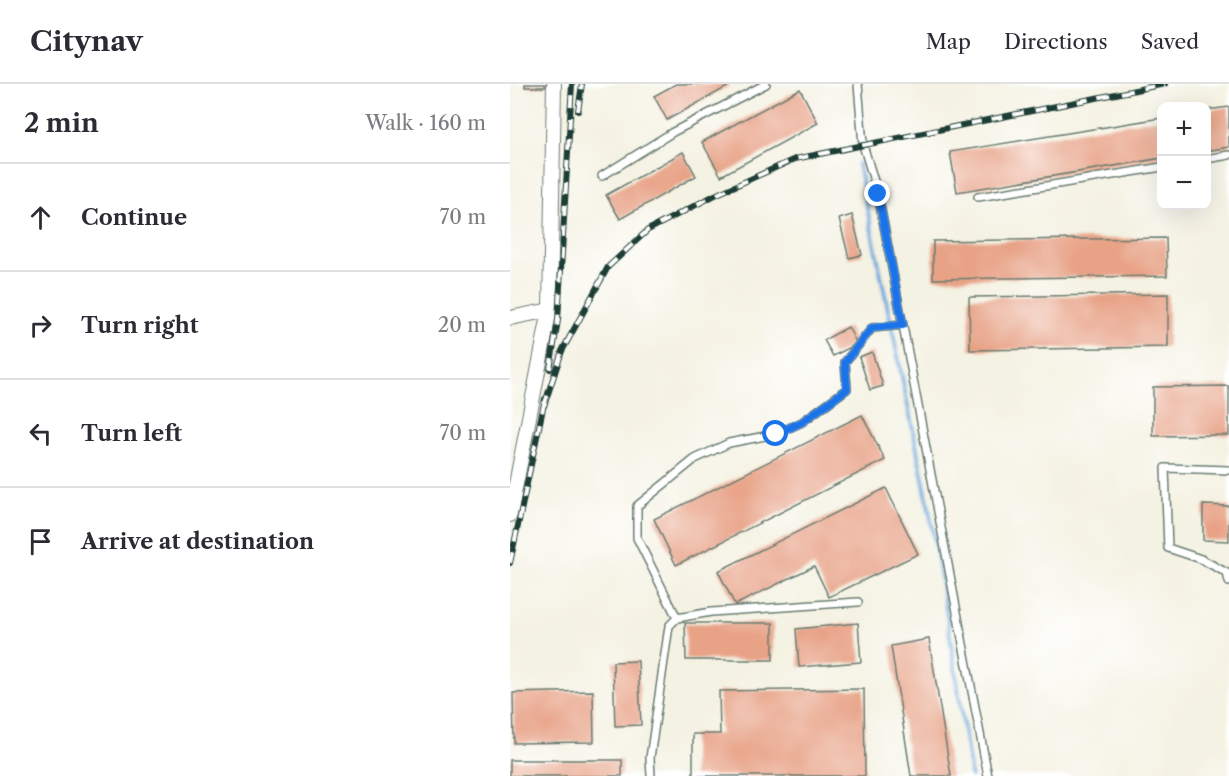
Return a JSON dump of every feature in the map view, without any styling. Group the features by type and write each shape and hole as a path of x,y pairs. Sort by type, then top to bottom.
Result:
{"street":[{"path":"510,515 550,310 554,84"},
{"path":"510,318 550,310"}],"lane":[{"path":"602,176 673,132 766,84"},
{"path":"858,84 863,145 878,194 900,326 988,776"},
{"path":"1211,158 1229,155"},
{"path":"978,197 1157,167"},
{"path":"677,618 637,538 637,507 695,459 729,443 776,434 802,422 847,389 845,362 872,328 900,326"},
{"path":"1229,470 1165,468 1168,548 1201,559 1227,573 1229,582"},
{"path":"651,776 650,758 669,626 677,618 711,612 858,602"}],"building":[{"path":"525,84 545,84 545,87 525,87"},
{"path":"676,84 728,84 729,86 667,120 654,96"},
{"path":"800,89 818,123 721,176 702,142"},
{"path":"1229,107 1229,147 1211,150 1211,109"},
{"path":"1157,119 1157,159 957,192 950,152"},
{"path":"683,152 696,176 620,219 606,195"},
{"path":"852,215 862,255 849,258 839,219"},
{"path":"1166,238 1167,276 933,279 933,241"},
{"path":"1168,294 1168,347 970,350 969,297"},
{"path":"848,327 857,344 833,356 824,340"},
{"path":"872,352 883,386 870,390 859,357"},
{"path":"1229,386 1229,435 1153,436 1153,387"},
{"path":"862,415 885,460 676,565 654,519"},
{"path":"886,488 918,554 829,597 814,566 735,605 718,571"},
{"path":"1203,505 1229,506 1229,541 1203,540"},
{"path":"685,623 773,623 773,660 686,660"},
{"path":"858,623 861,662 799,667 796,629"},
{"path":"929,639 951,776 911,776 891,646"},
{"path":"638,661 641,725 615,726 613,662"},
{"path":"864,689 865,776 693,776 693,734 720,734 719,691"},
{"path":"593,691 594,742 514,743 513,693"},
{"path":"510,760 622,760 622,776 510,776"}],"waterway":[{"path":"858,164 928,503 971,776"}],"railway":[{"path":"550,369 558,320 572,84"},
{"path":"578,111 582,84"},
{"path":"544,406 562,351 608,267 648,230 715,195 795,159 1165,84"},
{"path":"510,563 545,399"}],"route":[{"path":"776,434 802,422 847,389 845,362 872,328 903,325 878,194"}]}
